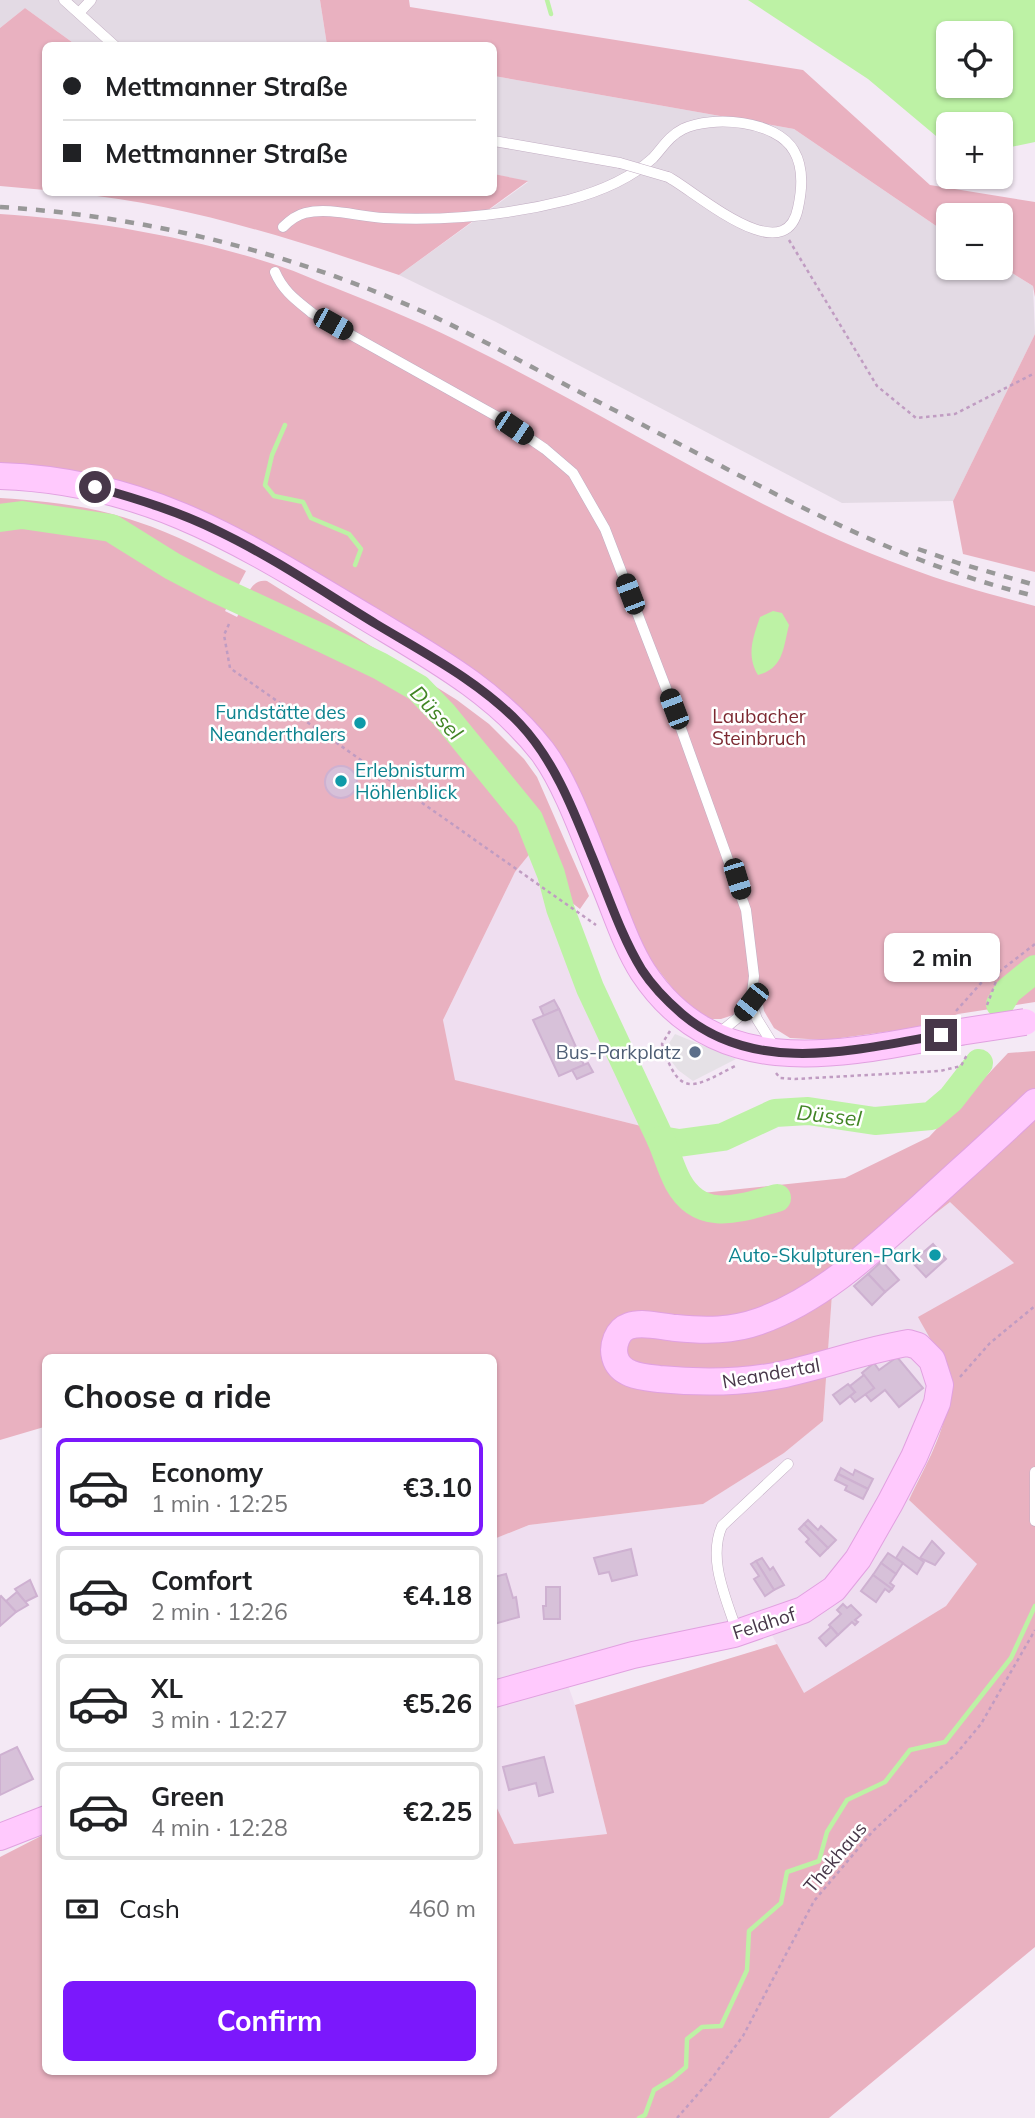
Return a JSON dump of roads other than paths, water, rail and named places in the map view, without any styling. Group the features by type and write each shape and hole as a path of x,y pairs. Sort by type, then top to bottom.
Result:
{"main road":[{"path":"0,476 38,478 95,487 144,500 220,532 450,668 489,695 521,725 545,755 561,785 642,970 666,1000 690,1021 716,1036 746,1048 777,1066 835,1052 964,1041 1030,1021"},
{"name":"Neandertal","path":"938,1374 926,1352 908,1343 780,1375 712,1383 665,1380 631,1374 622,1369 617,1362 614,1347 620,1332 627,1326 713,1330 739,1328 788,1310 848,1269 892,1233 1035,1102"},
{"name":"Feldhof","path":"497,1693 633,1656 738,1632 803,1610 834,1589 858,1559 914,1457 937,1403 940,1385 938,1374"},
{"path":"0,1837 42,1821"}],"lane":[{"path":"64,0 111,42"},
{"path":"79,13 91,0"},
{"path":"283,227 303,213 323,211 383,218 439,219 509,212 569,200 615,184 638,168 652,158 669,138 682,129 698,123 726,122 762,128 782,136 794,151 801,172 797,215 783,231 770,233 754,230 732,219 668,177 638,168 620,163 497,142"},
{"path":"275,272 289,295 312,313 498,417 545,449 573,473 605,529 737,879 746,910 752,949 754,976 751,1002 777,1066"},
{"path":"716,1036 740,1016 751,1002"},
{"path":"738,1632 716,1557 716,1539 722,1527 788,1464"},
{"path":"1035,1472 1035,1521"}],"waterway":[{"path":"547,0 551,14"},
{"path":"285,425 272,455 265,485 274,496 303,502 311,518 349,534 361,549 355,565"},
{"name":"Düssel","path":"0,518 22,515 111,528 172,566 214,588 380,666 418,688 444,715 529,819 590,988 661,1140 679,1143 723,1137 775,1113 808,1111 875,1121 931,1116 951,1099 979,1063"},
{"name":"Düssel","path":"1000,1004 1008,991 1035,969"},
{"name":"Düssel","path":"661,1140 678,1182 698,1204 722,1210 777,1198"},
{"path":"639,2118 645,2115 654,2090 686,2067 687,2039 702,2027 721,2026 747,1970 749,1931 781,1903 787,1872 819,1861 827,1832 847,1800 885,1782 910,1750 945,1742 1011,1658 1035,1606"}],"railway":[{"path":"0,207 160,228 265,254 367,288 461,330 725,468 876,542 954,572 1035,596"},
{"path":"918,549 1035,585"}],"place":[{"name":"Fundstätte des Neanderthalers","path":"360,723"},
{"name":"Erlebnisturm Höhlenblick","path":"341,781"},
{"name":"Bus-Parkplatz","path":"695,1052"},
{"name":"Auto-Skulpturen-Park","path":"935,1255"}],"park label":[{"name":"Laubacher Steinbruch","path":"759,727"}]}
